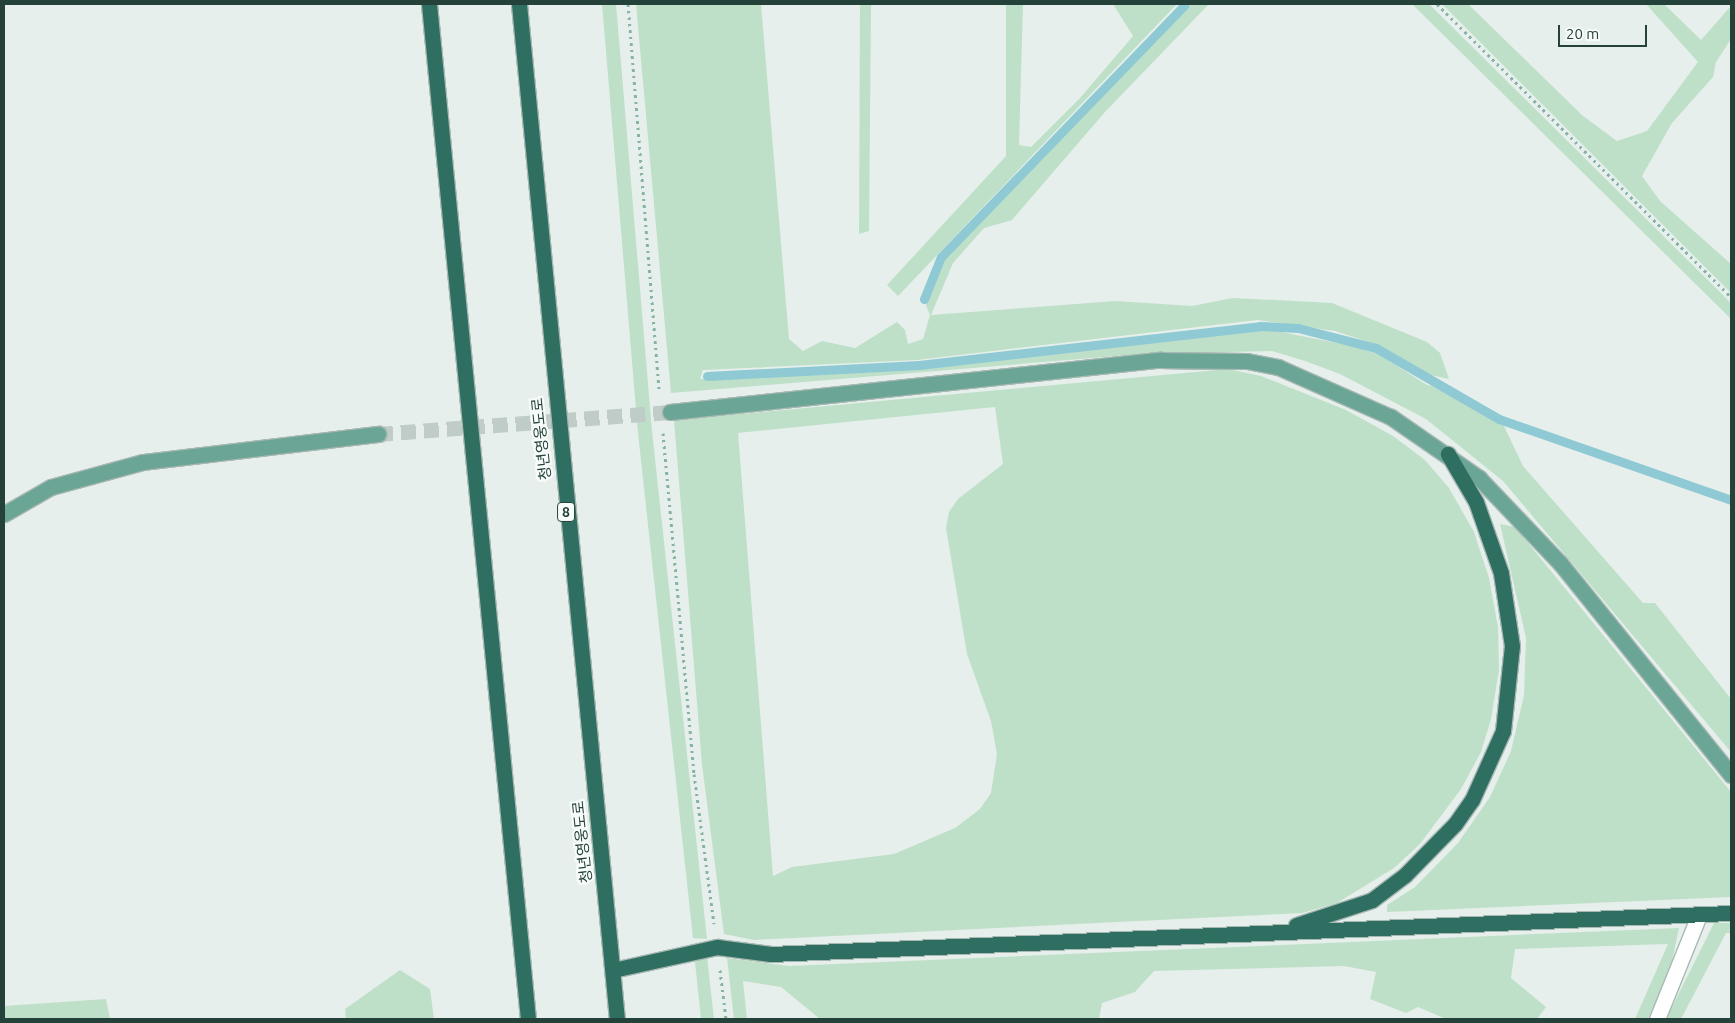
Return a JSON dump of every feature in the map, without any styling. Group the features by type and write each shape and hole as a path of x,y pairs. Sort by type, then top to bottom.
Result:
{"highway":[{"path":"429,4 528,1019"},
{"name":"청년영웅도로","path":"519,4 617,1019"},
{"path":"1259,934 1318,920 1372,900 1405,875 1455,824 1492,760 1509,698 1512,646 1492,542 1448,454"},
{"path":"613,970 717,947 771,954 1731,913"}],"main road":[{"path":"670,412 1160,360 1247,361 1331,387 1448,454 1478,478 1560,563 1731,775"},
{"path":"4,514 51,487 142,462 378,434"}],"street":[{"path":"1657,1019 1699,915"}],"path":[{"path":"628,4 660,399"},
{"path":"1437,4 1731,297"},
{"path":"662,429 694,774 726,1019"}],"green space":[{"path":"602,4 616,4 652,431 707,939 693,938 638,433"},
{"path":"636,4 761,4 789,339 803,351 822,341 855,348 897,322 905,330 908,344 923,339 930,315 926,305 946,259 1155,39 1192,4 1209,4 1105,112 1012,220 984,228 953,263 931,315 1116,301 1192,306 1233,298 1332,303 1427,342 1440,353 1449,379 1426,374 1372,343 1335,331 1257,320 917,360 703,370 700,379 925,369 1217,333 1271,330 1357,347 1380,355 1427,385 1452,389 1502,422 1523,466 1643,603 1655,603 1731,699 1731,752 1503,481 1426,419 1340,374 1305,361 1272,351 1141,354 671,393"},
{"path":"860,4 871,4 869,231 859,234"},
{"path":"1006,4 1023,4 1019,145 1031,147 1080,98 1133,36 1113,4 1177,4 898,296 887,285 1006,156"},
{"path":"1412,4 1429,4 1731,303 1731,319"},
{"path":"1442,4 1468,4 1583,116 1617,141 1647,131 1698,62 1646,4 1664,4 1701,40 1731,6 1731,39 1716,62 1713,77 1672,123 1642,176 1660,201 1731,264 1731,293"},
{"path":"1228,369 1261,376 1346,410 1393,436 1425,460 1449,488 1474,532 1489,578 1498,627 1499,670 1491,719 1481,752 1461,789 1420,844 1394,868 1337,903 1302,913 754,940 724,934 702,765 674,420","holes":["995,407 1003,464 958,499 949,512 946,528 967,654 991,721 997,754 991,793 980,809 955,828 894,854 792,867 773,876 738,433"]},
{"path":"1500,524 1515,527 1731,792 1731,897 1387,912 1387,905 1415,887 1458,843 1490,797 1511,751 1524,695 1526,638"},
{"path":"1714,923 1731,923 1731,933 1726,933 1681,1019 1666,1019"},
{"path":"1679,928 1670,971 1648,1019 1635,1019 1668,944 1515,949 1511,978 1546,1007 1537,1019 1446,1019 1418,1007 1406,1013 1370,999 1376,972 1344,966 1154,971 1135,992 1102,1003 1099,1019 820,1019 781,987 743,981 747,1019 734,1019 727,958 789,966"},
{"path":"707,957 714,1019 701,1019 695,962"},
{"path":"400,970 430,989 434,1019 346,1019 345,1009"},
{"path":"106,999 110,1019 4,1019 4,1006"}],"waterway":[{"path":"924,299 941,257 1185,4"},
{"path":"707,376 919,365 1260,326 1298,328 1376,348 1499,419 1731,500"}],"tunnel":[{"path":"378,434 670,412"}]}
